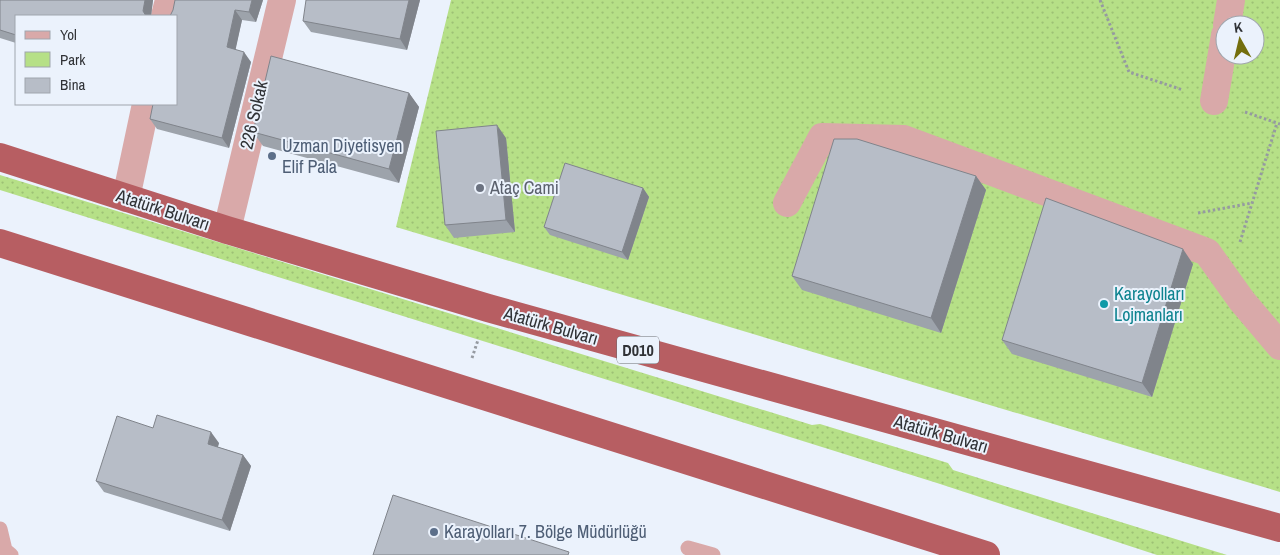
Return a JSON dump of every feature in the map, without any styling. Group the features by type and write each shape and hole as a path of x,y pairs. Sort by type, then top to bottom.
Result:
{"highway":[{"name":"Atatürk Bulvarı","path":"0,157 227,230 488,308 1280,528"},
{"path":"0,243 986,555"}],"street":[{"path":"165,15 169,0"},
{"name":"226 Sokak","path":"227,230 282,0"},
{"path":"1229,15 1231,0"},
{"path":"1214,101 1220,65"},
{"path":"126,198 146,105"},
{"path":"787,203 822,137 904,139 1207,252 1280,346"}],"lane":[{"path":"0,529 5,550 11,555"},
{"path":"688,548 713,555"}],"path":[{"path":"1100,0 1129,72 1278,124 1227,280"},
{"path":"462,389 488,308"}],"green space":[{"path":"451,0 1280,0 1280,492 396,227"},
{"path":"0,175 812,425 820,424 948,463 953,470 1227,555 1157,555 937,483 0,190"}],"building":[{"path":"0,0 145,0 143,11 145,15 15,15 15,35 0,30"},
{"path":"175,0 252,0 249,12 235,10 227,47 244,52 222,138 150,119 153,105 178,105 178,15 170,15"},
{"path":"306,0 409,0 400,39 303,21"},
{"path":"271,56 409,93 389,169 253,132"},
{"name":"Ataç Cami","path":"497,125 506,220 445,225 436,131"},
{"path":"834,139 857,139 976,176 931,318 792,276"},
{"path":"565,163 643,188 622,252 544,227"},
{"name":"Karayolları Lojmanları","path":"1046,198 1183,249 1142,383 1002,340"},
{"path":"157,415 211,432 208,444 243,455 222,520 96,481 117,416 153,428"},
{"path":"393,495 569,552 568,555 373,555"}],"place":[{"name":"Uzman Diyetisyen Elif Pala","path":"272,156"},
{"name":"Ataç Cami","path":"480,188"},
{"name":"Karayolları Lojmanları","path":"1104,304"},
{"name":"Karayolları 7. Bölge Müdürlüğü","path":"434,532"}]}
